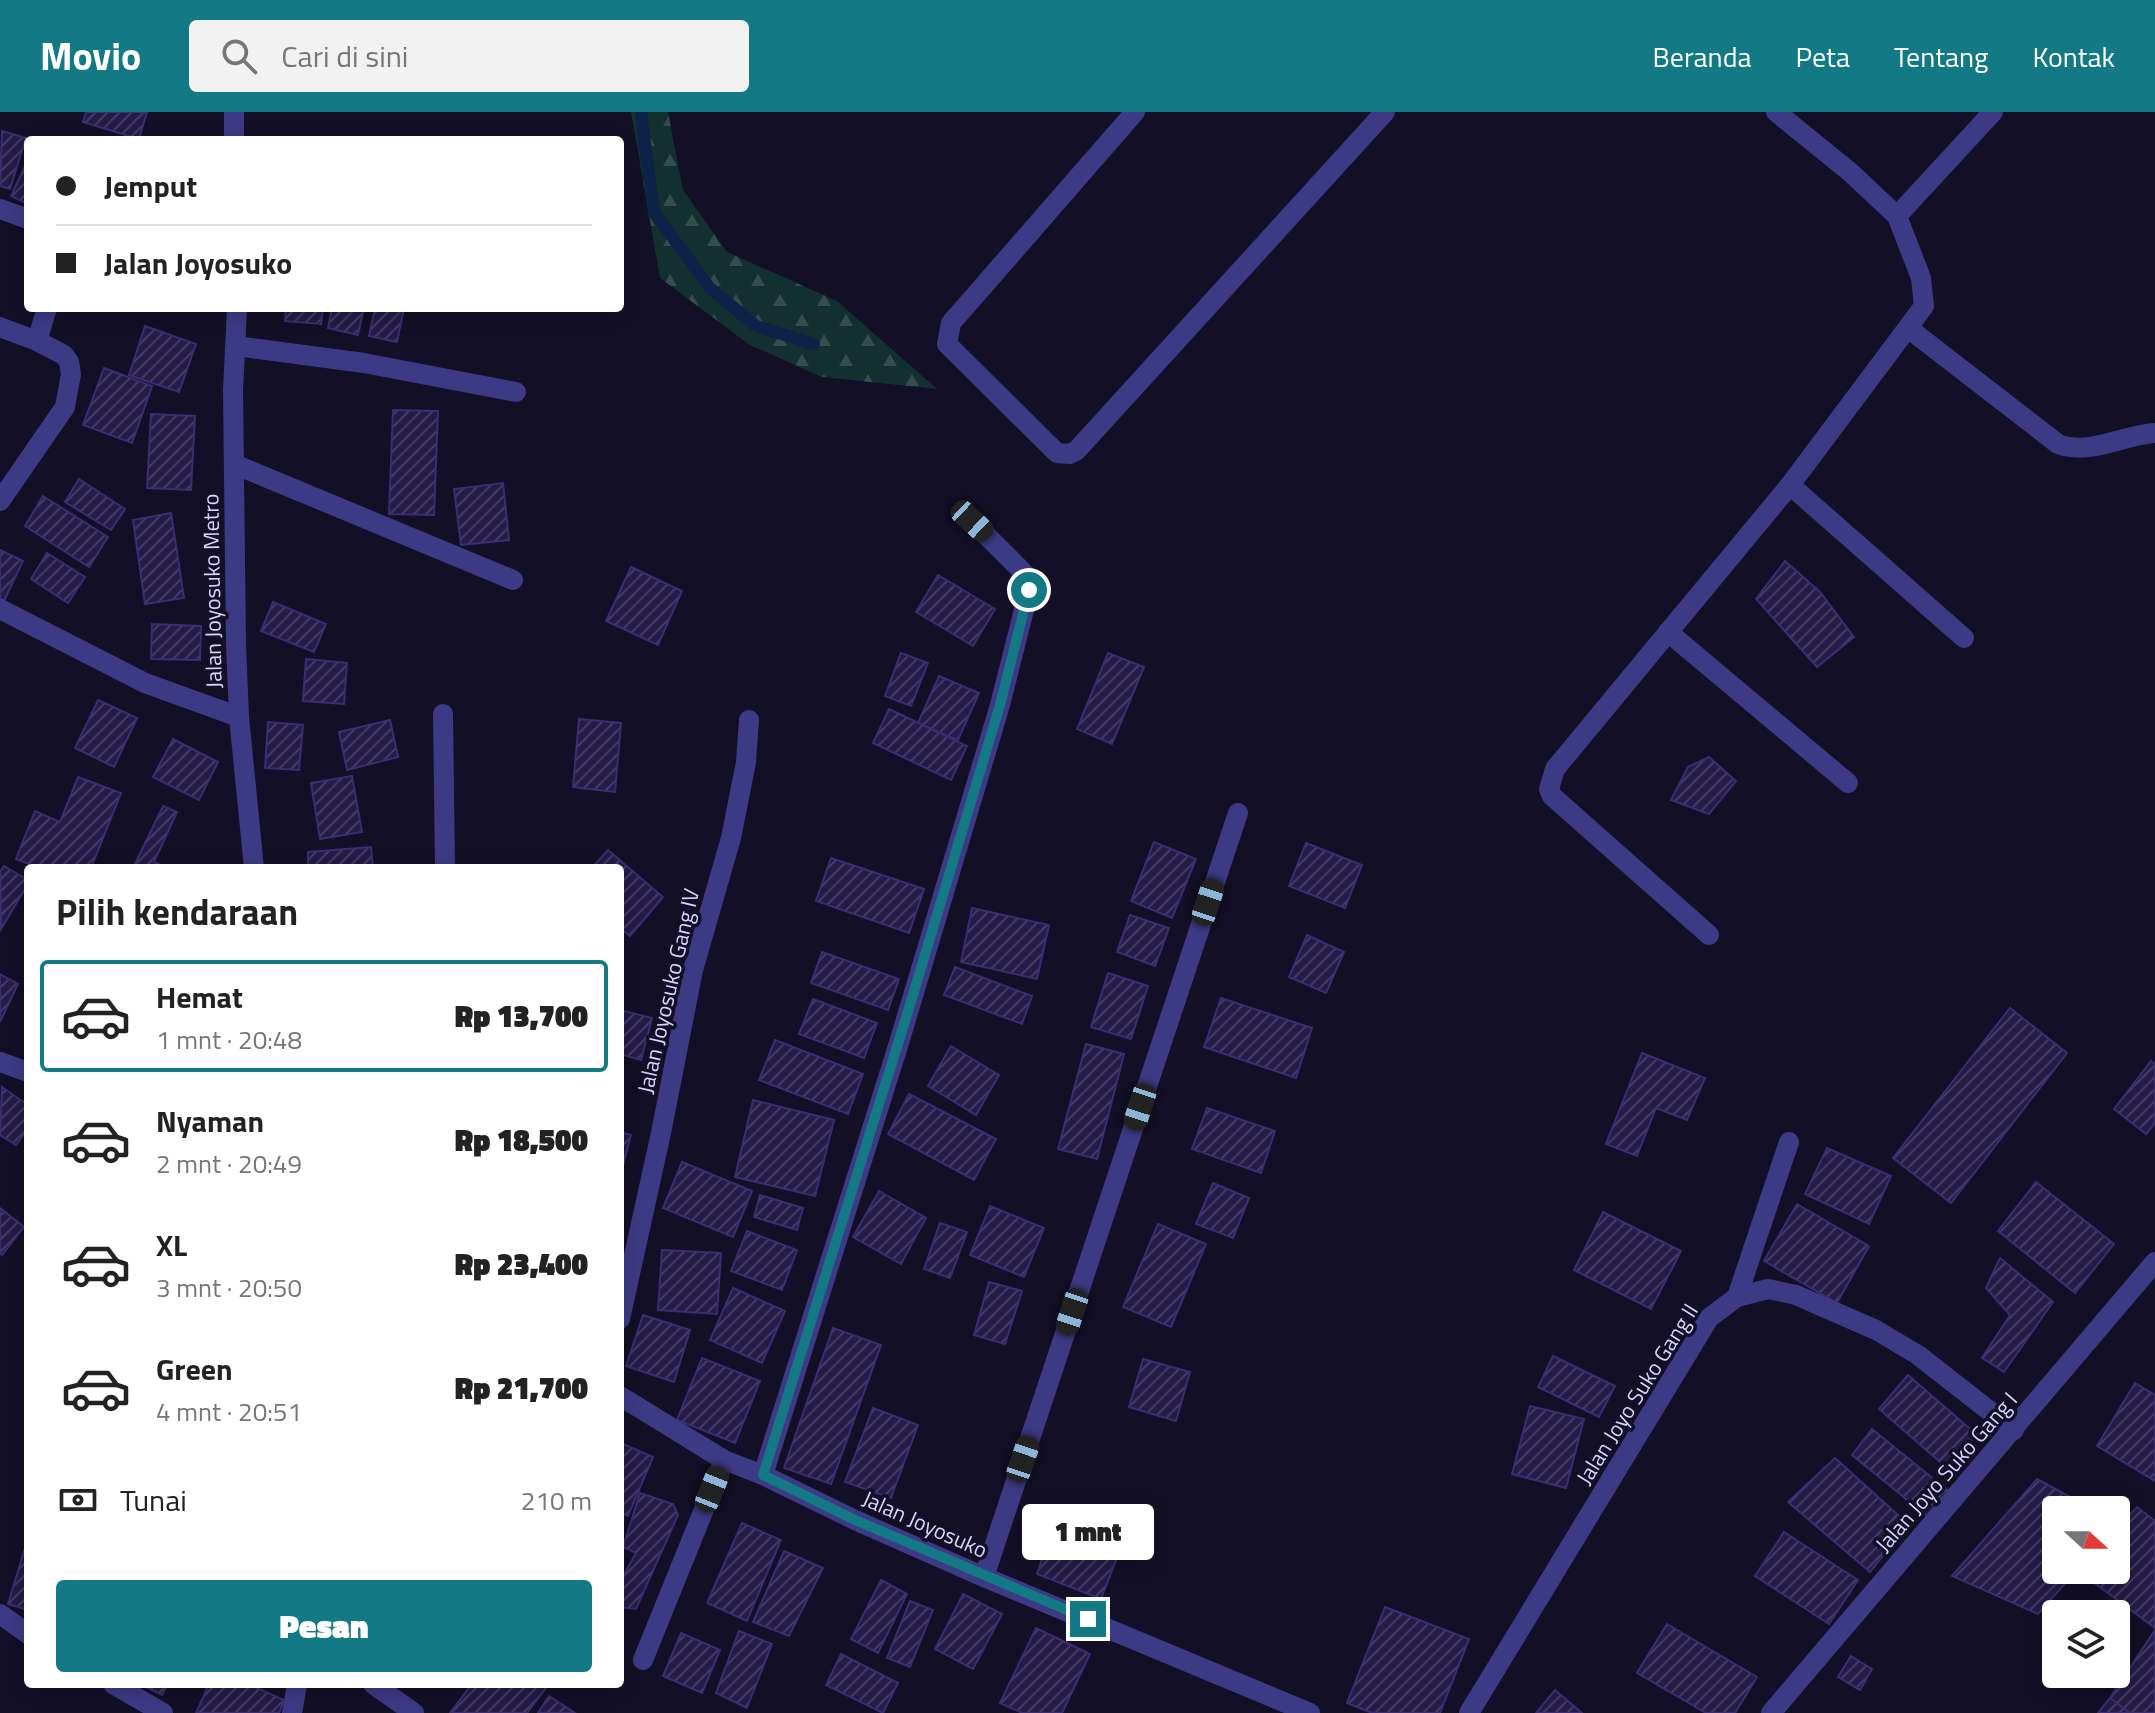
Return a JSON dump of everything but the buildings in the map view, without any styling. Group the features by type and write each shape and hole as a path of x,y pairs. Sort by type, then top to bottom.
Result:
{"street":[{"path":"234,112 234,136"},
{"path":"1135,112 951,323 947,344 1057,453 1070,454 1077,450 1385,112"},
{"path":"1709,935 1552,796 1549,789 1555,769 1790,485 1924,306 1921,278 1897,216 1850,172 1776,112"},
{"path":"1897,216 1993,112"},
{"path":"0,209 24,218"},
{"path":"37,341 46,312"},
{"name":"Jalan Joyosuko Metro","path":"234,312 236,645 239,717 254,864"},
{"path":"0,327 64,355 71,374 65,407 0,501"},
{"path":"1908,328 2058,444 2071,449 2085,448 2155,433"},
{"path":"236,346 364,363 516,392"},
{"path":"234,464 513,580"},
{"path":"1790,485 1964,638"},
{"path":"763,1475 1000,705 1029,590 1025,574 972,521"},
{"path":"0,609 145,683 239,717"},
{"path":"1668,632 1848,783"},
{"path":"443,714 445,864"},
{"name":"Jalan Joyosuko Gang IV","path":"624,1301 693,970 731,838 746,762 749,720"},
{"path":"984,1577 1238,813"},
{"path":"0,1062 24,1071"},
{"path":"1737,1297 1789,1142"},
{"name":"Jalan Joyo Suko Gang I","path":"1771,1713 2155,1262"},
{"path":"1737,1297 1768,1289 1796,1295 1876,1330 1918,1355 2014,1430"},
{"name":"Jalan Joyo Suko Gang II","path":"1469,1713 1709,1318 1737,1297"},
{"name":"Jalan Joyosuko","path":"624,1398 724,1460 984,1577 1310,1713"},
{"path":"643,1660 724,1460"},
{"path":"0,1614 24,1631"},
{"path":"120,1688 163,1713"},
{"path":"292,1713 296,1688"},
{"path":"379,1688 414,1713"}],"green space":[{"path":"631,112 668,112 683,190 727,252 837,301 937,389 822,377 750,345 660,278"}],"waterway":[{"path":"641,112 654,212 710,288 756,326 814,344"}],"route":[{"path":"1029,590 1000,705 906,1018 763,1475 855,1520 1088,1619"}]}
